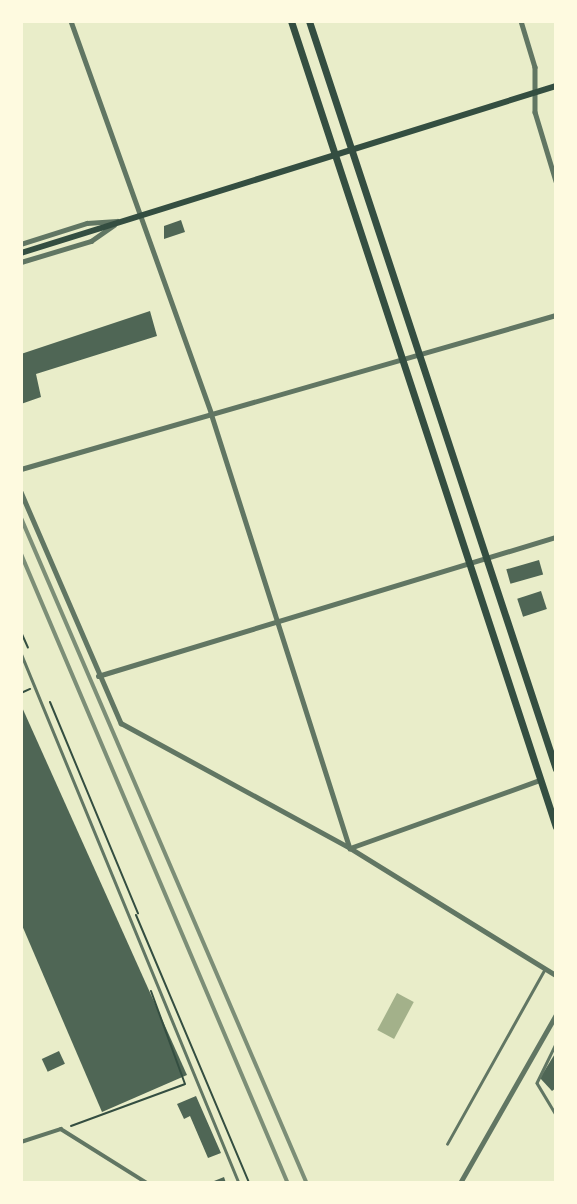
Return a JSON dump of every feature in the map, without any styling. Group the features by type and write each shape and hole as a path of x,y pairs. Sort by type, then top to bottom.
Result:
{"main road":[{"path":"291,21 556,827"},
{"path":"309,21 556,769"},
{"path":"21,253 556,86"}],"street":[{"path":"71,21 211,413 350,848"},
{"path":"521,21 535,67 533,93 556,181"},
{"path":"21,244 88,223 121,220"},
{"path":"21,262 91,240 121,220"},
{"path":"21,469 419,352 556,315"},
{"path":"21,492 98,676 121,723 350,848 556,975"},
{"path":"98,676 556,537"},
{"path":"350,848 540,780"},
{"path":"460,1183 556,1015"},
{"path":"21,1142 61,1129 147,1183"}],"lane":[{"path":"21,653 239,1183"},
{"path":"447,1144 545,969"},
{"path":"550,1024 556,1028"},
{"path":"556,1044 537,1083 556,1115"}],"path":[{"path":"21,632 32,658"},
{"path":"21,693 29,690"},
{"path":"48,697 249,1183"},
{"path":"130,916 138,914"},
{"path":"61,1129 185,1084 148,982"}],"shaded area":[{"path":"397,993 414,1002 394,1039 377,1030"}],"building":[{"path":"181,220 185,232 164,239 164,226"},
{"path":"150,311 157,336 36,374 41,397 21,404 21,354"},
{"path":"539,560 543,574 510,584 506,569"},
{"path":"541,591 547,609 523,617 517,599"},
{"path":"21,705 187,1075 102,1112 21,923"},
{"path":"59,1051 65,1064 48,1072 42,1059"},
{"path":"556,1052 556,1088 552,1091 540,1078"},
{"path":"196,1096 221,1153 208,1158 190,1116 184,1119 177,1104"},
{"path":"224,1177 226,1183 209,1183"}],"railway":[{"path":"21,517 307,1183"},
{"path":"21,553 288,1183"}]}
